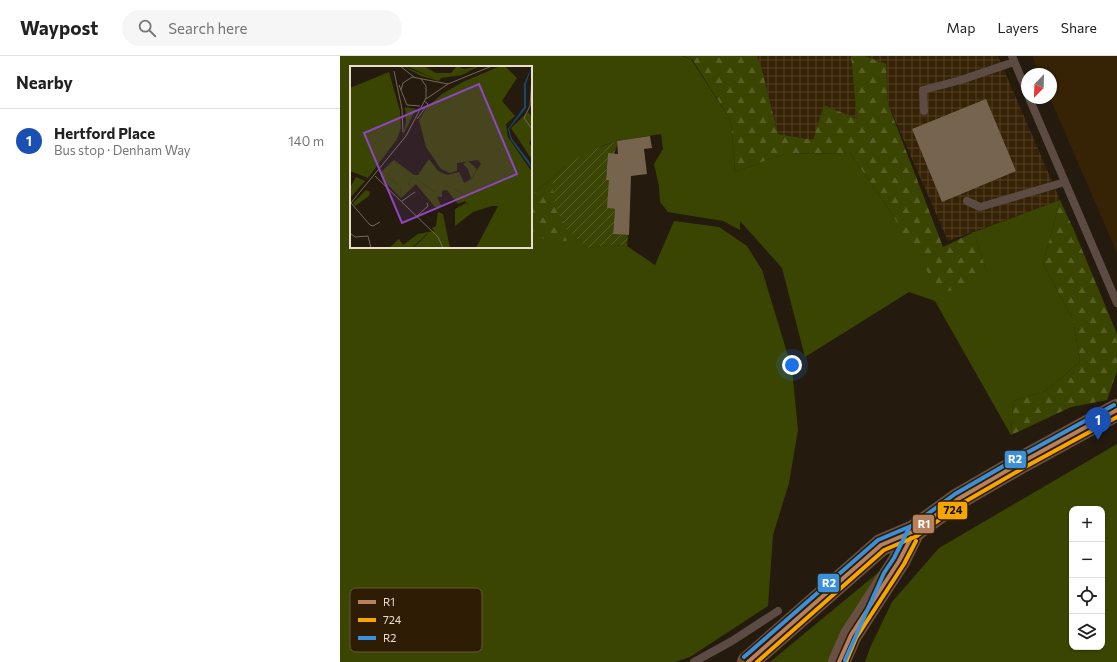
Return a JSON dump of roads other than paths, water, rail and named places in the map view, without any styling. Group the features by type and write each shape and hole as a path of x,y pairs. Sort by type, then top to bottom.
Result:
{"main road":[{"path":"748,662 881,545 914,531 958,499 1117,410"},
{"path":"840,662 851,635 899,561 914,531"},
{"path":"850,662 889,575"}],"lane":[{"path":"924,111 923,90 961,80 1013,59 1021,78"},
{"path":"1032,104 1117,303"},
{"path":"967,201 980,207 1065,182"},
{"path":"694,662 732,641 778,612"}],"place":[{"name":"Hertford Place","path":"1098,440"}]}
